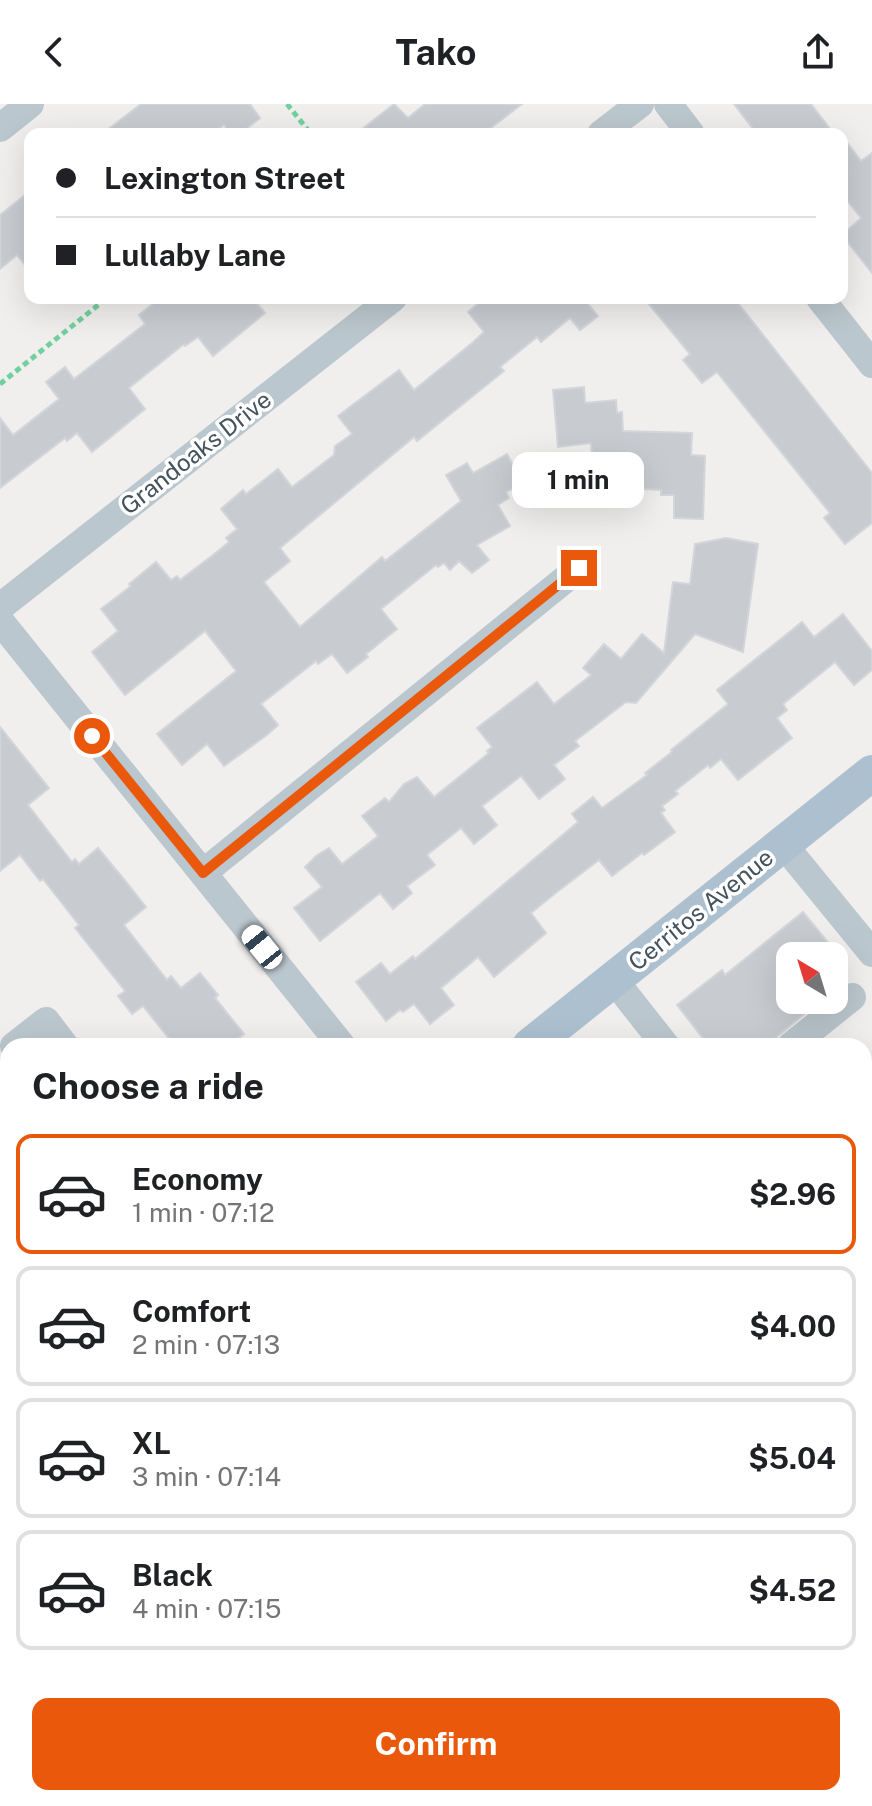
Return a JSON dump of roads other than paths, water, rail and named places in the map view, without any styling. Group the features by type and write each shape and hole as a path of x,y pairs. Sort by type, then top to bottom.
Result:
{"main road":[{"name":"Cerritos Avenue","path":"540,1038 872,773"}],"street":[{"path":"0,128 30,104"},
{"path":"609,128 640,104"},
{"path":"668,104 686,128"},
{"name":"Grandoaks Drive","path":"0,607 385,304"},
{"path":"825,304 872,364"},
{"path":"203,873 579,568"},
{"path":"0,621 336,1038"},
{"path":"783,844 872,953"},
{"path":"614,980 660,1038"},
{"path":"801,1038 852,997"},
{"path":"24,1038 46,1021 59,1038"}]}
